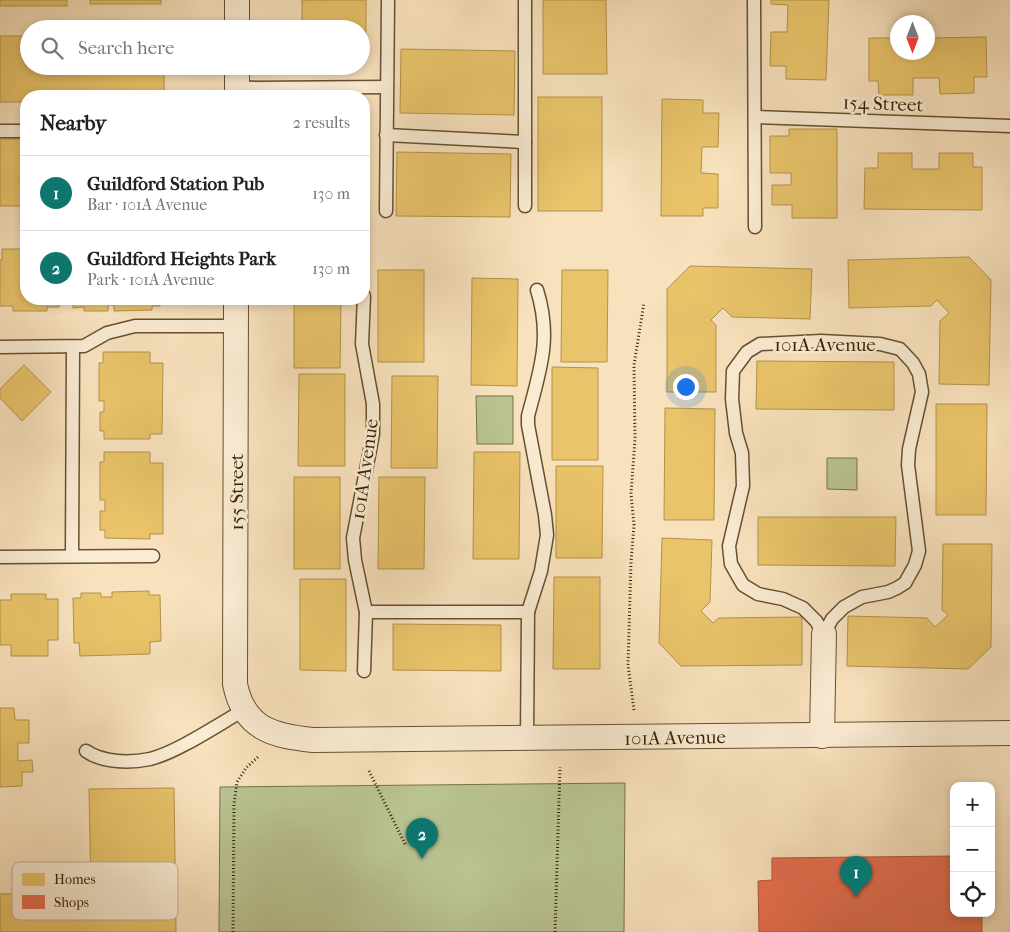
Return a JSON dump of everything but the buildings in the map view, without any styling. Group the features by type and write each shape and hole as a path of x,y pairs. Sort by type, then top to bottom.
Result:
{"street":[{"path":"237,0 237,20"},
{"name":"155 Street","path":"235,684 236,305"},
{"path":"822,736 824,634"},
{"name":"101A Avenue","path":"235,684 238,698 244,710 262,729 283,737 313,740 1010,734"}],"lane":[{"path":"386,211 388,0"},
{"path":"525,0 525,206"},
{"path":"754,0 755,228"},
{"path":"237,83 387,87"},
{"name":"154 Street","path":"755,117 1010,126"},
{"path":"0,131 20,131"},
{"path":"386,136 525,142"},
{"path":"527,739 528,612 541,571 547,535 528,425 528,416 544,350 544,321 537,290"},
{"name":"101A Avenue","path":"364,305 362,344 372,404 373,434 353,538 354,560 366,612 364,671"},
{"path":"0,347 84,346 107,333 135,326 236,326"},
{"name":"101A Avenue","path":"821,340 880,344 900,349 913,362 919,374 922,392 909,449 908,465 919,551 915,565 905,583 897,588 888,592 862,597 844,606 832,619 824,634 816,621 802,608 783,599 758,594 742,585 731,564 729,546 744,486 742,453 736,433 732,399 733,371 747,352 760,344 821,340"},
{"path":"72,556 73,347"},
{"path":"0,557 152,556"},
{"path":"366,612 528,612"},
{"path":"86,751 94,756 114,761 150,759 182,745 244,710"}],"path":[{"path":"634,711 628,665 634,525 631,494 635,439 634,365 644,302"},
{"path":"233,932 234,804 238,782 246,768 258,757"},
{"path":"555,932 560,767"},
{"path":"369,771 406,846"}],"green space":[{"path":"476,396 513,396 513,444 477,444"},
{"path":"827,458 857,458 857,490 827,489"},
{"path":"625,783 624,932 219,932 220,787"}],"place":[{"name":"Guildford Heights Park","path":"422,859"},
{"name":"Guildford Station Pub","path":"856,897"}]}
